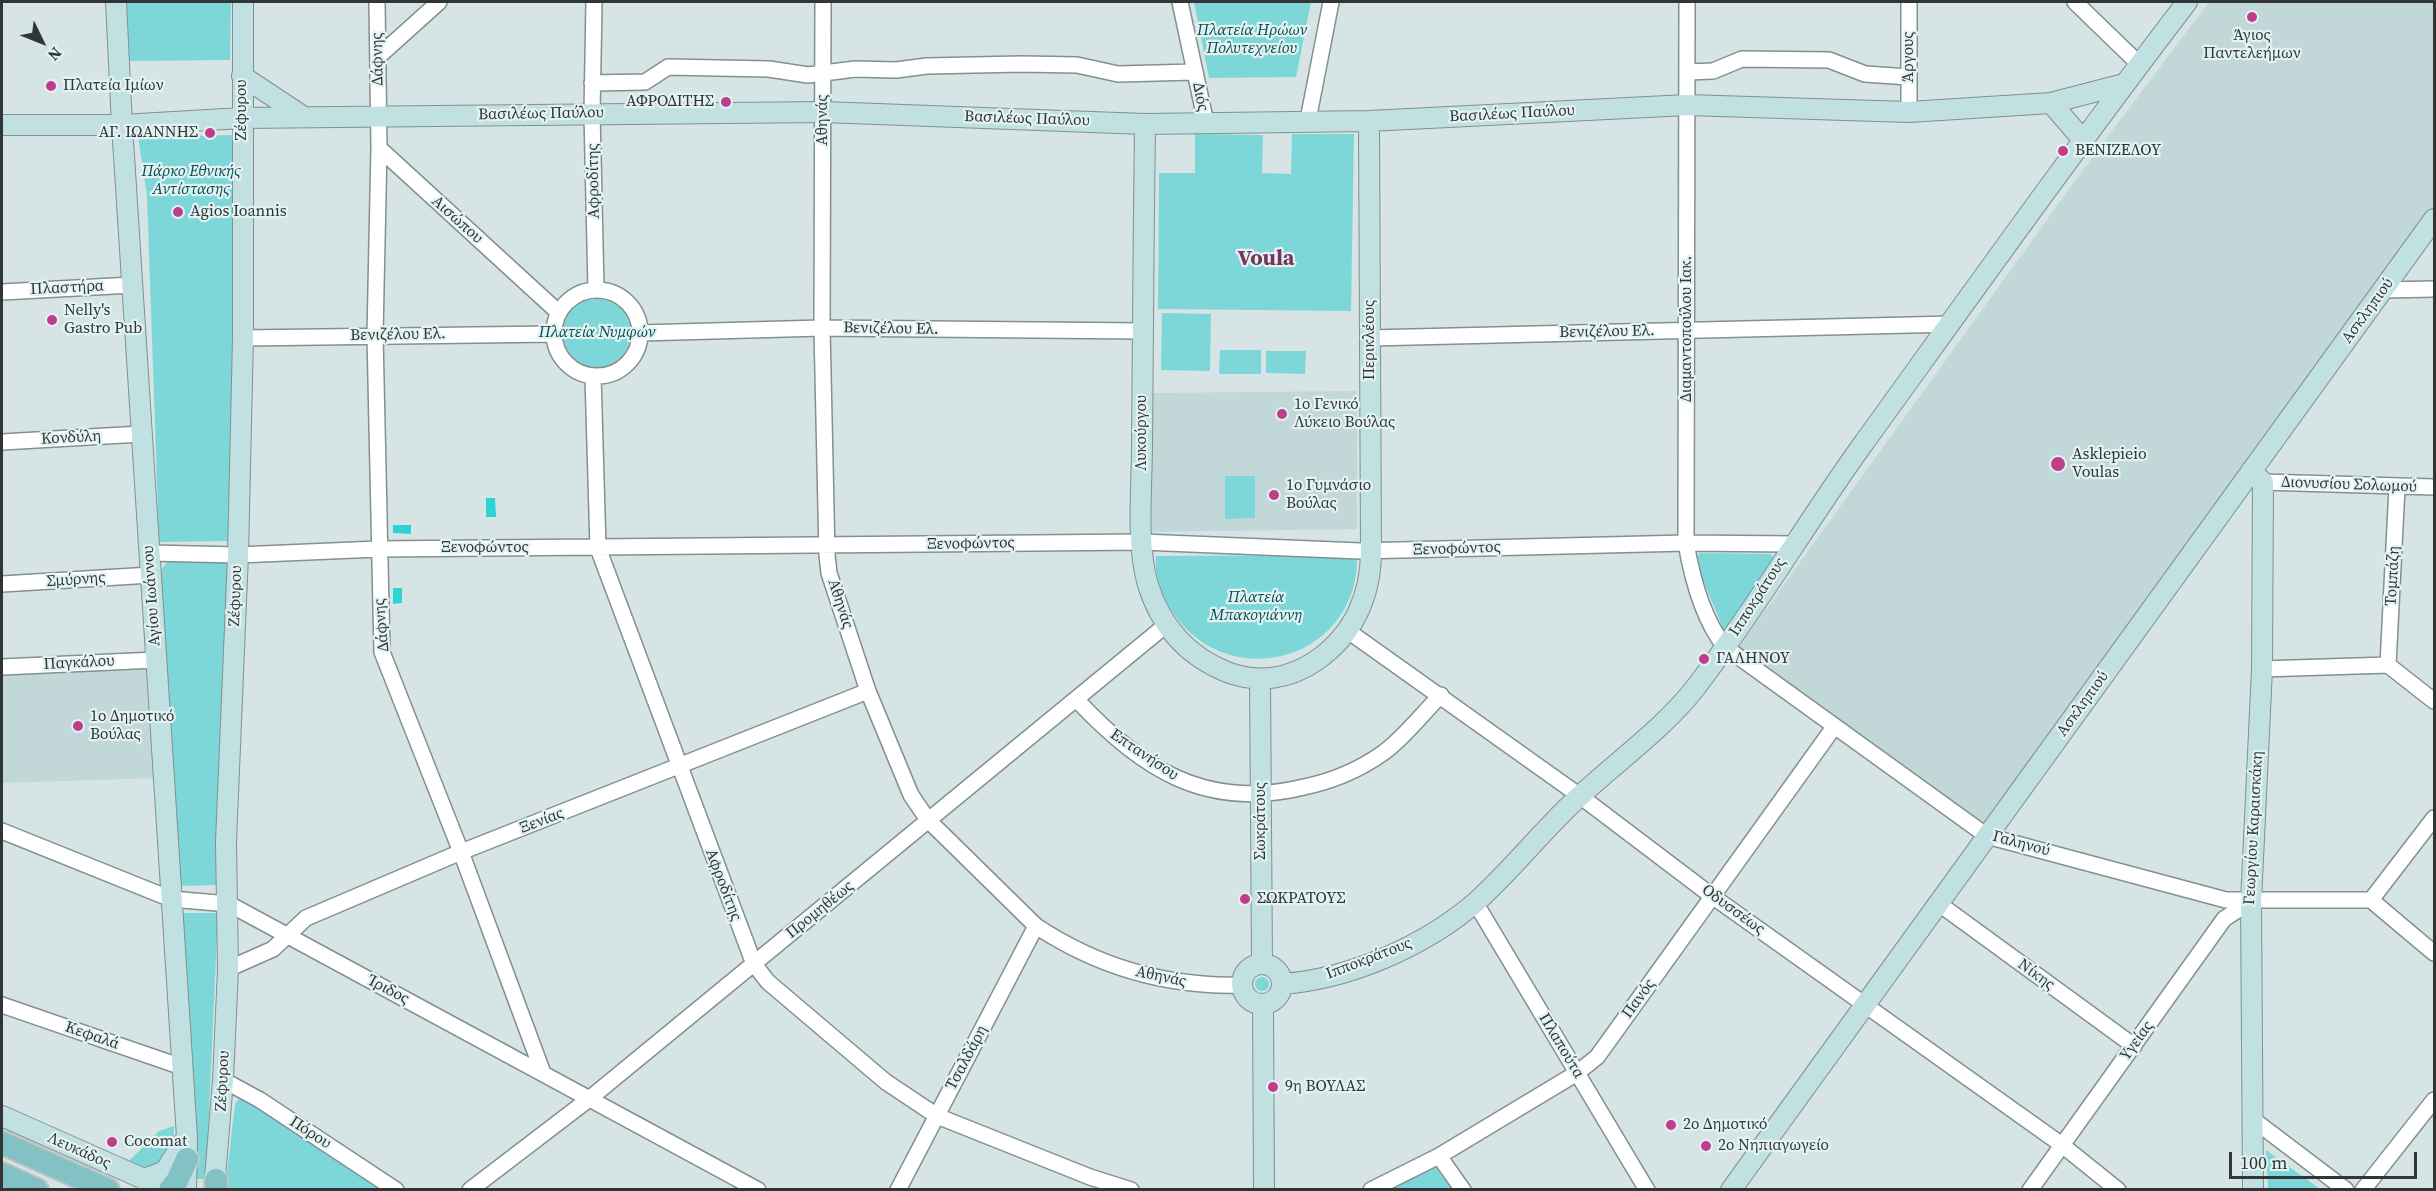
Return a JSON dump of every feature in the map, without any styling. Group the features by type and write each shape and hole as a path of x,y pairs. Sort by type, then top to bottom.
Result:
{"main road":[{"path":"2,1143 108,1190"},
{"path":"170,1190 177,1181 187,1148"},
{"path":"2,1174 37,1190"}],"street":[{"name":"Αγίου Ιωάννου","path":"116,2 187,1148 186,1190"},
{"name":"Ζέφυρου","path":"216,1186 228,969 229,904 226,842 238,555 243,338 243,2"},
{"name":"Δάφνης","path":"377,2 378,117"},
{"path":"379,56 438,2"},
{"name":"Αφροδίτης","path":"594,2 592,113 596,289"},
{"name":"Αθηνάς","path":"823,2 822,328 829,573 868,691 900,773 928,820 1036,926 1083,954 1143,974 1201,985 1242,985"},
{"name":"Διός","path":"1180,2 1206,123"},
{"path":"1308,120 1331,2"},
{"name":"Διαμαντοπούλου Ιακ.","path":"1687,2 1686,543 1692,576 1715,634 1725,647"},
{"name":"Άργους","path":"1909,2 1909,112"},
{"path":"2075,2 2139,64"},
{"path":"2124,84 2187,2"},
{"path":"1687,72 1713,71 1742,59 1829,60 1865,74 1909,77"},
{"path":"592,83 645,82 668,67 769,69 796,74 823,74 855,69 896,70 927,66 1022,64 1077,65 1118,74 1195,72"},
{"path":"242,76 304,117"},
{"name":"Βασιλέως Παύλου","path":"2,125 122,125 304,117 823,112 1206,123 1369,121 1687,105 1909,112 2051,103 2124,84"},
{"name":"Ιπποκράτους","path":"1282,984 1312,980 1389,956 1418,941 1475,902 1580,796 1668,717 1694,690 1793,544 2124,84"},
{"path":"2051,103 2083,140"},
{"path":"378,117 379,148"},
{"name":"Περικλέους","path":"1260,679 1284,676 1315,661 1333,648 1348,631 1364,600 1369,584 1371,551 1369,121"},
{"name":"Λυκούργου","path":"1145,123 1142,542 1148,584 1166,626 1188,649 1210,663 1247,679 1260,679"},
{"name":"Δάφνης","path":"379,148 375,335 382,652 461,852 543,1073"},
{"name":"Αισώπου","path":"379,148 558,312"},
{"name":"Ασκληπιού","path":"1731,1190 1987,836 2257,477 2434,219"},
{"name":"Πλαστήρα","path":"2,292 132,285"},
{"path":"596,289 615,294 630,305 637,316 640,333 632,358 622,368 611,374 593,376 578,372 565,363 556,350 553,334 558,312 574,296 596,289"},
{"path":"2384,290 2434,289"},
{"name":"Βενιζέλου Ελ.","path":"1370,338 1952,324"},
{"name":"Βενιζέλου Ελ.","path":"640,333 822,328 1142,331"},
{"name":"Βενιζέλου Ελ.","path":"243,338 553,334"},
{"name":"Αφροδίτης","path":"593,376 598,548 678,768 754,964 768,982 886,1082 937,1116 1087,1183 1131,1190"},
{"name":"Κονδύλη","path":"2,442 141,434"},
{"name":"Διονυσίου Σολωμού","path":"2257,477 2397,487 2434,487"},
{"name":"Γεωργίου Καραισκάκη","path":"2253,1190 2251,901 2262,669 2257,477"},
{"name":"Τομπάζη","path":"2388,665 2397,487"},
{"name":"Ξενοφώντος","path":"149,553 238,555 378,549 1142,542 1371,551 1686,543 1793,544"},
{"name":"Σμύρνης","path":"2,584 151,575"},
{"name":"Προμηθέως","path":"470,1190 590,1099 1166,626"},
{"name":"Οδυσσέως","path":"1348,631 1580,796 1712,896 2062,1145 2118,1190"},
{"name":"Γαληνού","path":"1725,647 1987,836 2226,900 2371,900"},
{"name":"Παγκάλου","path":"2,667 156,660"},
{"path":"2262,669 2388,665 2434,701"},
{"name":"Σωκράτους","path":"1260,679 1262,964"},
{"name":"Ξενίας","path":"228,969 273,949 306,918 461,852 868,691"},
{"name":"Επτανήσου","path":"1076,699 1117,740 1179,780 1214,792 1261,795 1311,786 1348,774 1384,752 1441,695"},
{"name":"Πανός","path":"1371,1190 1439,1156 1577,1073 1597,1057 1834,727"},
{"path":"2434,818 2371,900 2434,953"},
{"name":"Ίριδος","path":"2,831 171,899 229,904 758,1190"},
{"name":"Υγείας","path":"2030,1190 2224,919 2251,901"},
{"name":"Πλαπούτα","path":"1475,902 1647,1190"},
{"name":"Νίκης","path":"1938,903 2134,1046"},
{"name":"Τσαλδάρη","path":"898,1190 1036,926"},
{"path":"1262,964 1279,972 1282,984 1274,1000 1263,1004 1248,999 1242,985 1248,970 1262,964"},
{"path":"1263,1004 1264,1190"},
{"name":"Κεφαλά","path":"2,1005 182,1068"},
{"name":"Πόρου","path":"223,1080 260,1100 396,1190"},
{"path":"2363,1190 2434,1100"},
{"name":"Λευκάδος","path":"2,1116 148,1184"},
{"path":"2251,1118 2346,1190"},
{"path":"148,1184 165,1171 187,1148"},
{"path":"1439,1156 1463,1190"}],"shaded area":[{"name":"Asklepieio Voulas","path":"2209,2 2434,2 2434,205 1984,825 1739,647 2085,167"},
{"path":"1357,391 1357,529 1152,532 1152,393"},
{"path":"486,498 495,498 496,517 486,517"},
{"path":"393,525 411,525 411,534 393,533"},
{"path":"393,588 402,588 402,603 393,604"},
{"name":"1ο Δημοτικό Βούλας","path":"150,666 157,778 2,783 2,673"}],"green space":[{"path":"126,2 231,2 230,60 128,61"},
{"name":"Πλατεία Ηρώων Πολυτεχνείου","path":"1194,2 1311,2 1296,77 1209,78"},
{"path":"1195,134 1263,135 1262,173 1291,174 1292,134 1354,134 1351,311 1158,309 1159,173 1195,173"},
{"name":"Πάρκο Εθνικής Αντίστασης","path":"236,135 231,541 159,542 147,195 138,137"},
{"name":"Πλατεία Νυμφών","path":"597,299 610,302 621,309 628,320 631,333 628,346 621,357 610,364 597,367 584,364 573,357 566,346 563,333 566,320 573,309 584,302"},
{"path":"1162,313 1211,314 1210,371 1161,370"},
{"path":"1220,350 1261,350 1261,374 1219,374"},
{"path":"1266,351 1306,351 1305,374 1266,373"},
{"path":"1225,476 1255,476 1255,518 1225,519"},
{"path":"1700,553 1771,554 1775,560 1725,634 1698,567 1696,558"},
{"name":"Πλατεία Μπακογιάννη","path":"1357,555 1352,591 1337,621 1314,642 1285,655 1254,659 1223,653 1194,636 1170,608 1161,590 1156,570 1156,556"},
{"path":"170,559 229,561 218,885 179,886 161,570"},
{"path":"183,913 218,913 206,1179 197,1179"},
{"path":"1259,977 1265,977 1269,984 1265,991 1259,991 1255,987 1255,981"},
{"path":"240,1098 383,1189 225,1190 235,1104"},
{"path":"174,1126 172,1147 163,1161 148,1167 127,1163 159,1131"},
{"path":"2266,1150 2320,1189 2268,1189"},
{"path":"1435,1166 1452,1189 1390,1189 1395,1187"}],"place":[{"name":"Άγιος Παντελεήμων","path":"2252,17"},
{"name":"Πλατεία Ιμίων","path":"51,86"},
{"name":"ΑΦΡΟΔΙΤΗΣ","path":"726,102"},
{"name":"ΑΓ. ΙΩΑΝΝΗΣ","path":"210,133"},
{"name":"ΒΕΝΙΖΕΛΟΥ","path":"2063,151"},
{"name":"Agios Ioannis","path":"178,212"},
{"name":"Nelly's Gastro Pub","path":"52,320"},
{"name":"1ο Γενικό Λύκειο Βούλας","path":"1282,414"},
{"name":"Asklepieio Voulas","path":"2058,464"},
{"name":"1ο Γυμνάσιο Βούλας","path":"1274,495"},
{"name":"ΓΑΛΗΝΟΥ","path":"1704,659"},
{"name":"1ο Δημοτικό Βούλας","path":"78,726"},
{"name":"ΣΩΚΡΑΤΟΥΣ","path":"1245,899"},
{"name":"9η ΒΟΥΛΑΣ","path":"1273,1087"},
{"name":"2ο Δημοτικό","path":"1671,1125"},
{"name":"Cocomat","path":"112,1142"},
{"name":"2ο Νηπιαγωγείο","path":"1706,1146"}],"district":[{"name":"Voula","path":"1266,259"}]}
